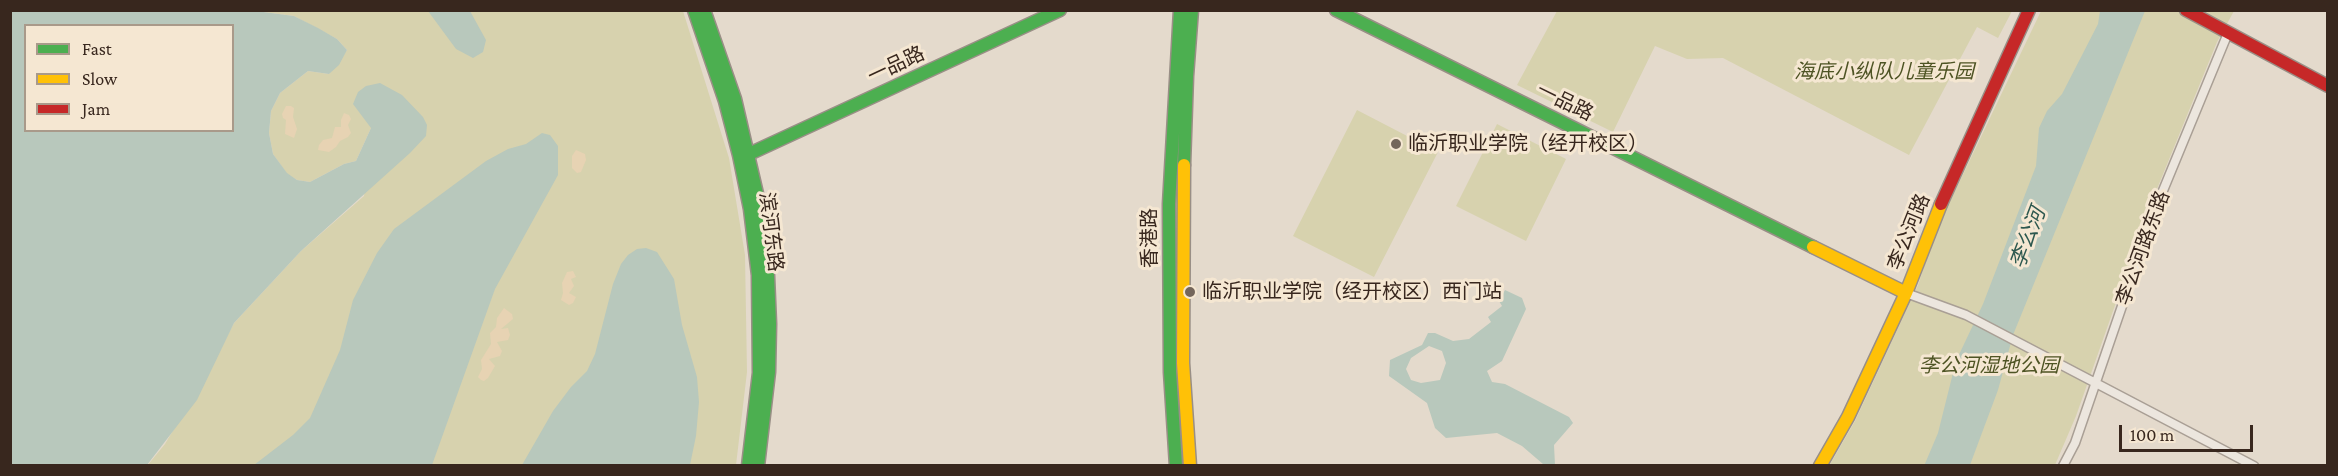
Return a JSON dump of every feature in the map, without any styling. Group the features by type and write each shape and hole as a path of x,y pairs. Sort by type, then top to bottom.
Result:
{"main road":[{"name":"滨河东路","path":"694,10 725,101 746,187 758,275 759,373 748,465"},
{"name":"滨河东路","path":"704,10 735,99 761,211 768,276 769,372 758,465"},
{"name":"一品路","path":"749,154 1060,10"},
{"name":"香港路","path":"1176,465 1170,372 1169,204 1180,10"},
{"name":"香港路","path":"1190,465 1183,363 1187,76 1192,10"},
{"name":"一品路","path":"1336,10 1906,293"},
{"name":"李公河路","path":"1820,465 1848,417 1906,293 1931,225 2029,10"},
{"path":"2186,10 2328,86"}],"street":[{"name":"李公河路东路","path":"2063,465 2075,443 2155,210 2228,33"},
{"path":"1906,293 1966,315 2254,465"}],"green space":[{"path":"256,11 683,11 729,158 745,255 747,372 736,465 147,466 165,444 234,323 301,251 364,196 371,128 356,161 344,164 310,182 297,180 287,174 273,154 269,133 271,111 280,93 308,71 329,74 347,50 337,39 294,16"},
{"name":"海底小纵队儿童乐园","path":"1557,11 2012,11 1998,38 1977,27 1909,155 1723,58 1687,59 1655,46 1613,132 1517,85"},
{"name":"李公河湿地公园","path":"2041,11 2234,11 2217,42 2150,206 2076,416 2055,465 1829,466 1855,421 1918,285 1936,231"},
{"path":"1357,110 1438,152 1374,277 1293,236"},
{"path":"1497,124 1566,159 1526,241 1456,206"}],"sand":[{"path":"286,106 294,108 293,117 297,129 294,138 285,134 286,120 282,114"},
{"path":"344,113 351,119 348,125 351,133 329,152 318,150 323,140 332,138 335,127 341,127"},
{"path":"576,150 585,154 586,160 581,172 577,173 572,168 572,156"},
{"path":"573,271 576,277 571,279 574,286 569,293 576,297 569,305 561,300 562,283 567,272"},
{"path":"504,308 512,314 513,319 501,329 508,328 510,335 508,340 497,342 502,351 500,356 489,359 495,366 484,381 478,377 482,369 481,360 491,344 490,333 496,327 497,318"}],"water":[{"path":"10,11 256,11 294,16 337,39 347,50 339,65 329,74 308,71 280,93 271,111 269,133 273,154 287,173 297,180 310,182 344,164 356,161 371,128 353,104 358,92 366,86 380,83 402,95 423,117 427,125 426,136 410,153 301,251 234,323 197,400 147,465 11,465"},
{"path":"428,11 470,11 486,40 483,52 473,58 456,49"},
{"name":"李公河","path":"2100,11 2145,11 2013,335 1998,390 1970,465 1924,466 1938,433 1956,361 1983,304 2036,166 2039,128 2047,111 2062,94 2098,24"},
{"path":"542,133 550,135 558,146 558,175 495,289 432,465 254,465 293,435 310,418 340,350 353,300 377,253 394,229 486,161 508,149 526,144"},
{"path":"646,248 657,252 674,279 682,325 697,377 699,402 696,436 690,465 522,465 553,411 571,387 587,371 595,354 613,284 621,264 637,249"},
{"path":"1505,290 1522,298 1526,309 1502,361 1487,371 1492,382 1505,384 1569,417 1573,423 1554,445 1555,465 1543,464 1522,446 1497,433 1446,438 1435,428 1427,403 1389,376 1390,360 1422,345 1428,333 1435,333 1453,341 1469,339 1491,322 1488,317 1502,306 1499,301","holes":["1429,346 1442,351 1446,363 1440,380 1421,383 1411,380 1406,369 1411,358"]}],"traffic: fast":[{"path":"694,10 725,101 739,155 750,209 758,275 759,373 748,466"},
{"path":"704,10 735,99 761,211 768,276 770,324 769,372 758,466"},
{"path":"749,154 1060,10"},
{"path":"1176,466 1170,372 1169,204 1180,10"},
{"path":"1184,165 1192,10"},
{"path":"1336,10 1813,247"}],"traffic: slow":[{"path":"1184,165 1183,363 1190,466"},
{"path":"1820,466 1848,417 1906,293 1941,204"},
{"path":"1813,247 1906,293"}],"traffic: jam":[{"path":"1941,204 2029,10"},
{"path":"2186,10 2328,86"}],"place":[{"name":"临沂职业学院（经开校区）","path":"1396,144"},
{"name":"临沂职业学院（经开校区）西门站","path":"1190,292"}]}
